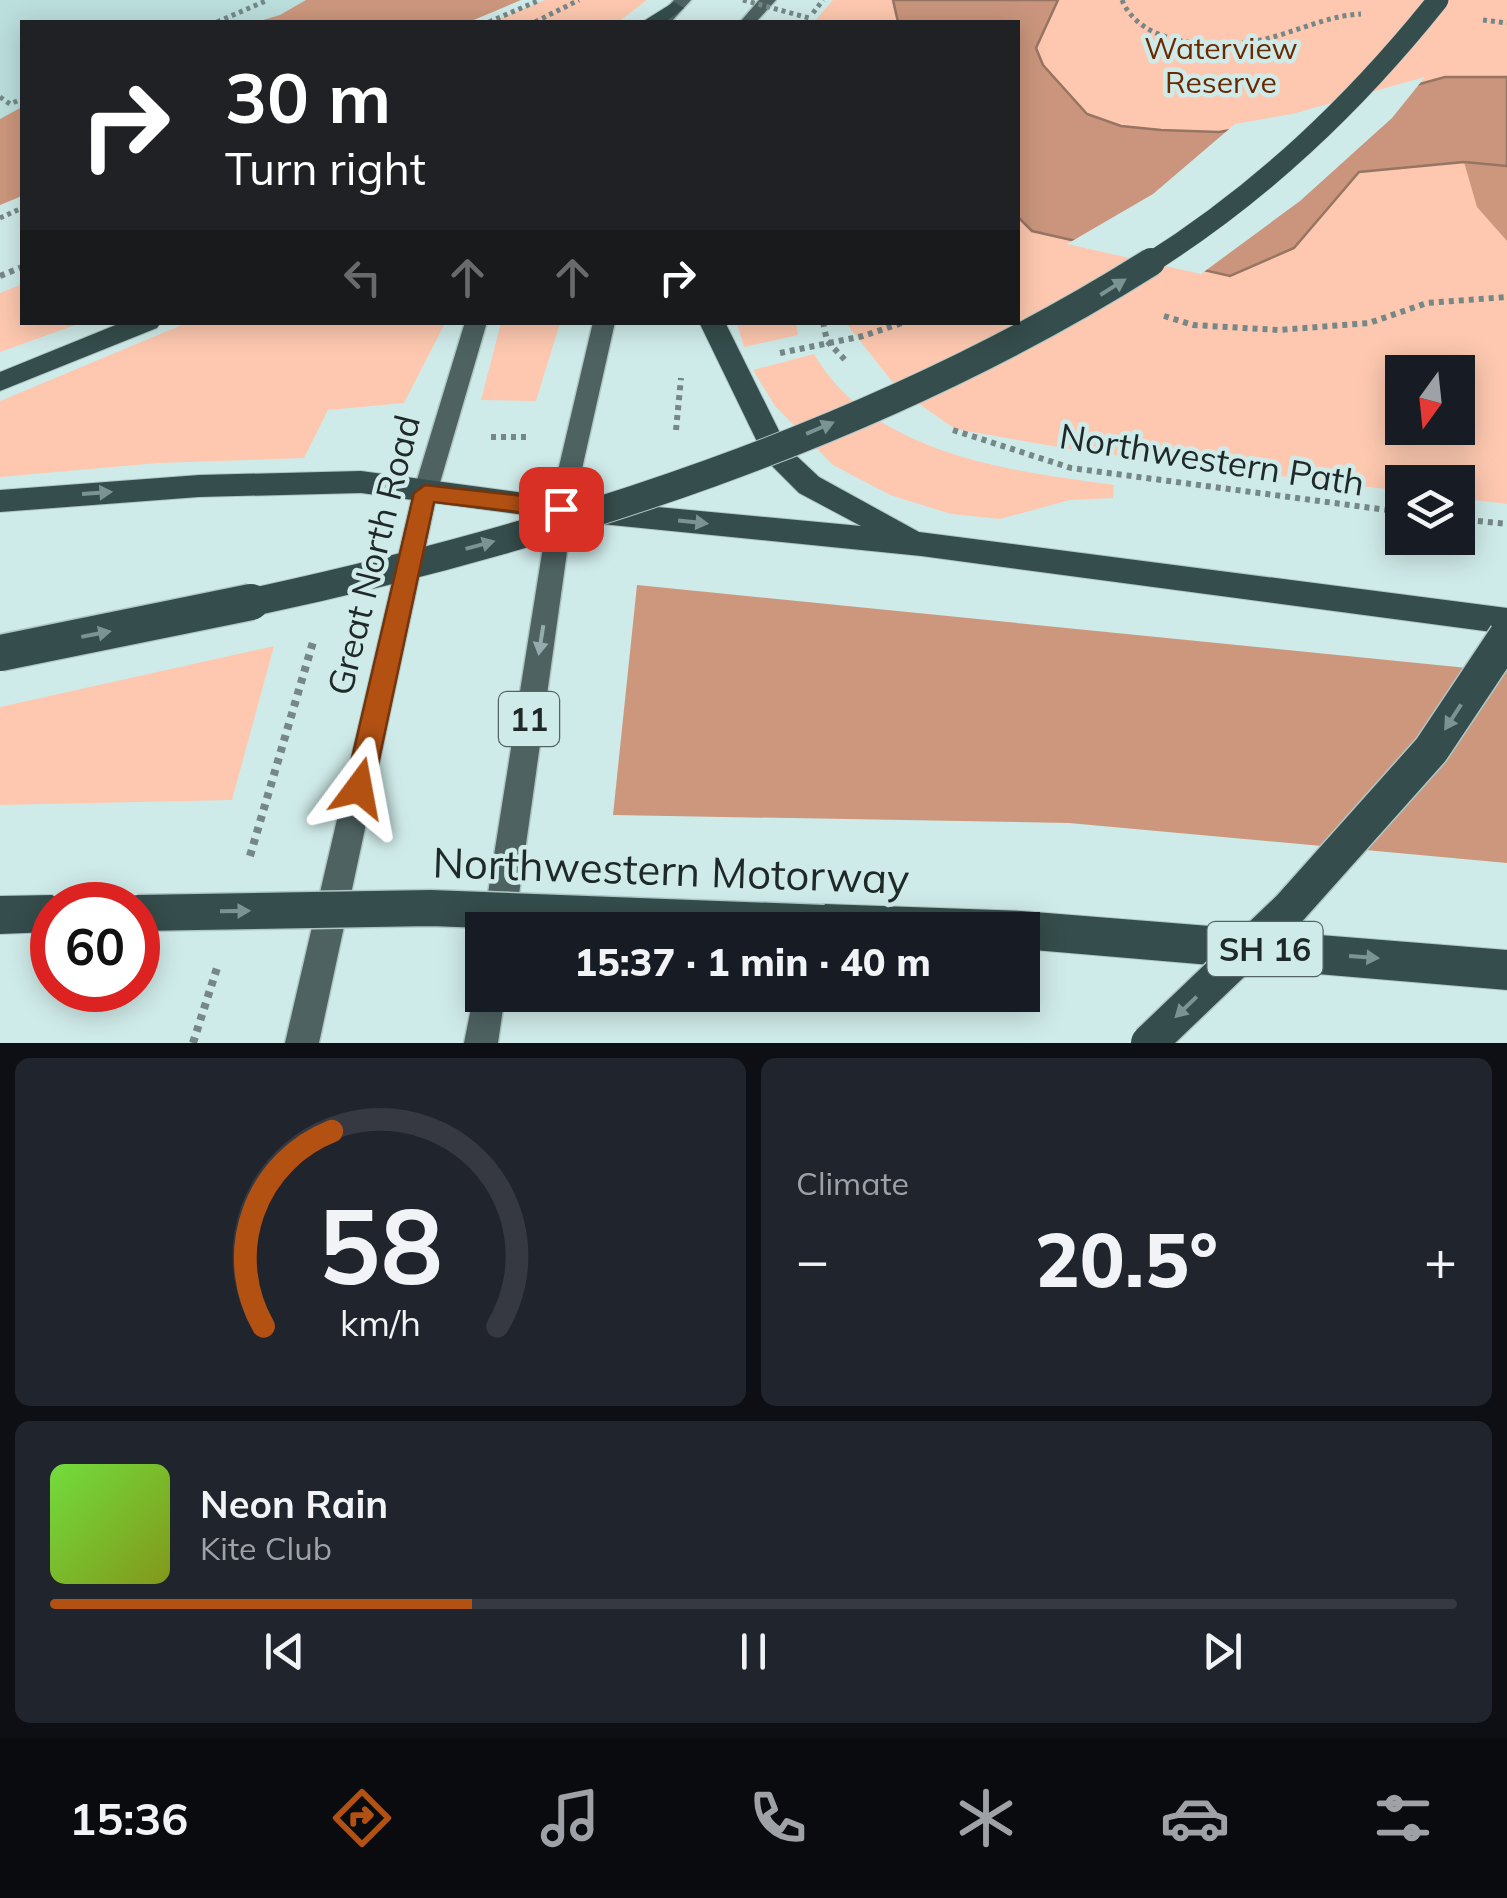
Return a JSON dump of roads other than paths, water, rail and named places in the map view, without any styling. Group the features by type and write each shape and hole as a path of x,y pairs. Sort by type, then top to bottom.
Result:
{"highway":[{"path":"0,653 361,576 576,519 785,443 956,370 1089,302 1206,230 1292,163 1353,104 1405,46 1438,0"},
{"path":"0,382 141,325"},
{"path":"713,325 776,453 809,485 921,544"},
{"path":"0,500 199,486 360,482 561,509 921,544 1507,620"},
{"path":"1149,1043 1290,908 1431,750 1507,636"},
{"name":"Northwestern Motorway","path":"160,912 431,908 536,912"},
{"path":"0,914 30,914"},
{"name":"Northwestern Motorway","path":"1040,931 1507,970"}],"main road":[{"path":"750,20 768,0"},
{"name":"Great North Road","path":"302,1043 425,493 475,325"},
{"name":"11","path":"501,912 561,509 603,325"},
{"path":"481,1043 486,1012"}],"park label":[{"name":"Waterview Reserve","path":"1221,65"}]}
